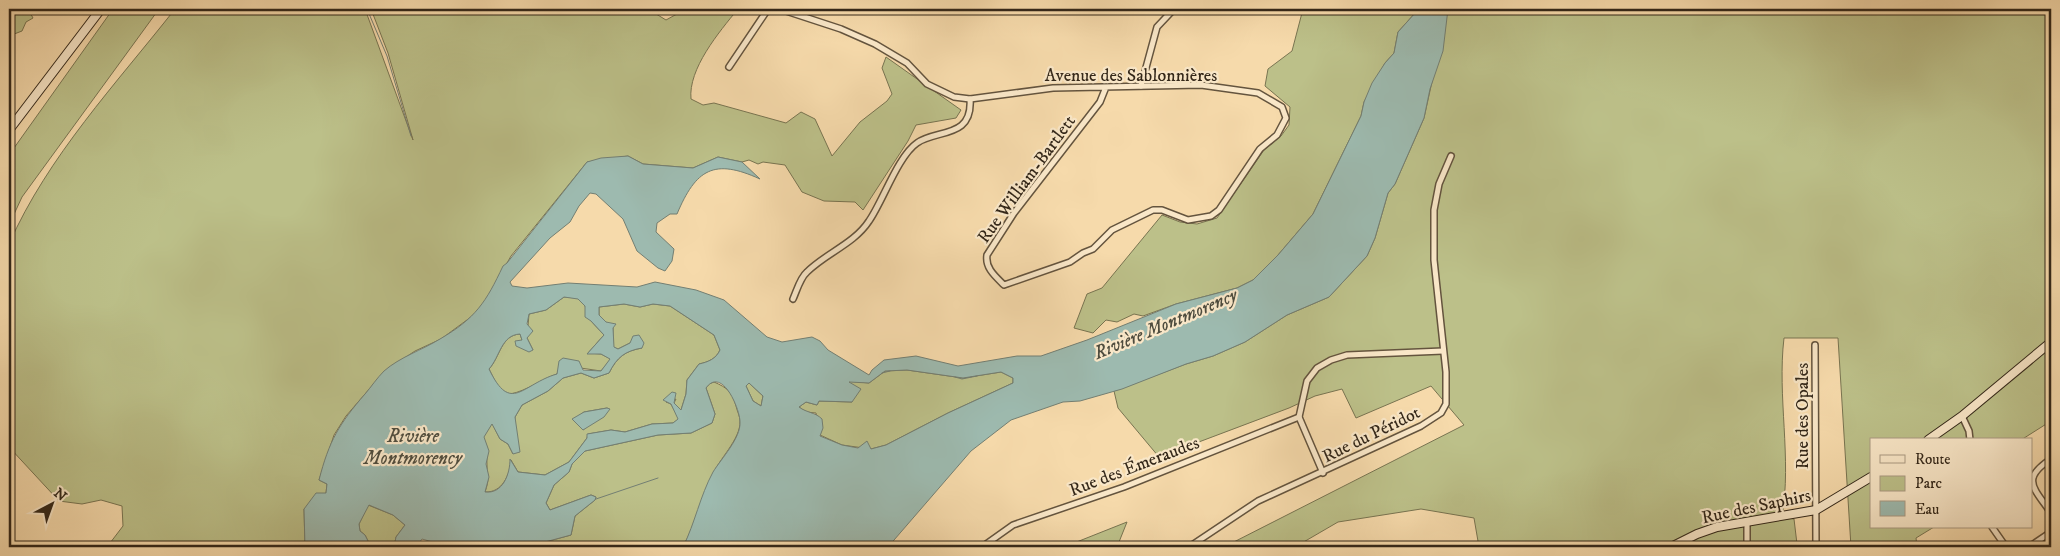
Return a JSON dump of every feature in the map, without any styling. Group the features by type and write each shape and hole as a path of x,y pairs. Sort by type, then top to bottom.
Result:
{"street":[{"path":"9,130 101,9"},
{"path":"729,67 768,9"},
{"name":"Avenue des Sablonnières","path":"780,9 841,29 875,44 907,63 928,84 954,97 970,99 1024,90 1201,85 1258,93 1282,107 1286,118 1277,135 1260,149 1219,210 1211,216 1201,220 1188,220 1162,210 1153,210 1112,230 1093,249 1070,262 1004,285"},
{"path":"1141,86 1157,27 1174,9"},
{"name":"Rue William-Bartlett","path":"1004,285 988,268 986,255 1014,213 1100,102 1106,87"},
{"path":"793,299 806,272 851,240 869,222 903,160 916,143 924,139 954,132 970,111 970,99"},
{"name":"Rue du Péridot","path":"1189,547 1258,502 1421,426 1441,413 1446,404 1447,391 1434,260 1434,210 1439,184 1451,156"},
{"path":"1931,438 1962,416 2051,342"},
{"name":"Rue des Opales","path":"1815,345 1816,547"},
{"path":"1323,473 1299,417 1307,381 1317,368 1331,360 1361,354 1443,351"},
{"path":"1962,416 1969,430 1970,438"},
{"name":"Rue des Émeraudes","path":"982,547 1013,525 1124,487 1299,417"},
{"path":"2051,459 2037,468 2032,476 2032,485 2051,513"},
{"name":"Rue des Saphirs","path":"1672,547 1697,534 1717,527 1816,510 1870,478"},
{"path":"1747,522 1747,547"},
{"path":"1993,528 2006,547"},
{"path":"2029,547 2051,532"},
{"path":"1436,547 1445,547"}],"green space":[{"path":"9,9 28,9 33,18 26,22 22,31 9,36"},
{"path":"113,9 159,9 22,197 9,225 9,155"},
{"path":"175,9 365,9 413,140 388,53 371,9 648,9 666,20 686,9 738,9 706,51 694,76 691,87 691,99 703,105 714,103 786,123 801,112 815,119 832,156 860,122 887,101 892,94 882,68 886,57 961,110 956,118 916,125 908,141 863,210 855,202 824,201 802,192 785,165 763,162 758,164 749,160 742,162 718,157 693,168 643,164 628,156 587,162 511,256 483,305 471,317 441,339 415,351 385,371 346,416 334,435 319,480 327,484 326,493 304,509 305,547 107,547 123,526 122,506 101,500 82,504 59,501 9,447 9,244 43,181 63,151"},
{"path":"1303,9 1415,9 1416,12 1398,32 1394,53 1385,63 1364,102 1361,116 1313,214 1278,255 1253,280 1237,288 1176,304 1143,316 1134,314 1117,322 1106,320 1093,333 1074,328 1087,294 1102,288 1162,215 1180,222 1197,224 1217,218 1264,150 1281,136 1289,125 1290,107 1265,86 1268,69 1292,51"},
{"path":"1448,9 2051,9 2051,421 2024,438 1870,438 1870,528 1932,528 1916,538 1917,547 1851,547 1838,338 1784,338 1782,383 1786,472 1782,517 1794,519 1797,544 1788,547 1479,547 1474,518 1421,509 1338,522 1295,547 1224,547 1464,425 1431,386 1356,418 1342,389 1315,396 1289,408 1159,457 1118,408 1114,391 1213,356 1245,342 1287,315 1329,297 1367,256 1375,238 1388,193 1395,184 1424,118"},
{"path":"564,297 578,298 585,306 591,321 604,335 588,353 601,354 611,359 601,371 560,365 557,374 522,390 510,394 499,389 489,369 505,342 514,335 520,334 522,340 533,350 527,338 529,314 546,310"},
{"path":"624,304 640,307 653,304 670,306 714,335 720,350 711,360 699,364 687,380 686,394 681,410 674,403 676,399 666,402 671,404 679,419 673,423 652,424 625,432 611,430 588,434 569,462 545,475 518,472 511,460 504,482 496,490 485,492 488,481 487,451 483,437 492,423 500,439 508,444 513,454 515,417 522,405 548,391 563,378 581,373 594,378 609,373 622,356 642,348 630,343 618,349 613,347 613,328 599,316 599,307","holes":["609,409 583,430 573,420 584,412"]},
{"path":"907,370 963,378 1001,372 1013,378 1013,383 948,413 886,445 871,449 842,445 820,435 816,413 806,412 799,407 806,402 817,405 819,401 852,402 848,381 869,383 885,371"},
{"path":"714,382 723,386 733,397 740,417 739,428 737,435 712,476 683,547 543,547 545,542 571,535 575,516 595,500 596,497 591,495 550,510 546,503 554,485 569,472 572,464 585,451 658,435 691,433 712,423 715,414 706,388"},
{"path":"749,383 763,396 761,406 753,401 746,386"},
{"path":"368,505 393,515 405,525 396,537 394,547 371,547 365,535 360,531 359,524"},
{"path":"1127,522 1117,547 1064,547"}],"water":[{"name":"Rivière Montmorency","path":"1415,9 1448,9 1443,51 1430,89 1424,118 1395,184 1388,193 1375,238 1367,256 1329,297 1287,315 1245,342 1213,356 1186,364 1122,389 1080,401 1063,402 1011,420 971,451 888,547 683,547 708,481 730,448 739,428 740,422 737,408 729,392 718,382 712,383 706,388 715,414 712,423 691,433 658,435 585,451 572,464 569,472 554,485 546,503 550,510 591,495 596,497 595,500 575,516 571,535 545,542 543,547 450,547 422,539 416,547 394,547 396,537 405,525 393,515 369,505 359,524 360,531 365,535 371,547 305,547 304,509 316,493 326,493 327,484 319,480 331,444 348,415 384,371 463,324 479,308 503,266 587,162 601,158 628,156 643,164 693,168 718,157 742,162 760,179 730,169 708,172 699,178 684,199 677,214 670,214 657,223 656,232 674,249 672,261 665,271 658,268 637,251 623,219 596,194 590,193 579,206 570,222 550,238 510,282 512,286 527,288 568,283 637,287 655,282 696,290 724,300 767,337 782,342 812,337 820,341 828,350 869,375 884,360 916,356 958,366 1017,356 1041,356 1087,340 1176,304 1237,288 1253,280 1278,255 1313,214 1361,116 1364,102 1372,83 1394,53 1398,32 1416,12","holes":["564,297 578,299 585,306 585,317 604,335 587,354 601,354 610,359 601,371 583,370 579,361 563,358 559,361 557,374 518,392 504,391 489,369 505,342 514,335 520,334 522,340 515,341 516,346 529,352 533,350 527,338 533,331 527,324 529,314 546,310","624,304 640,307 653,304 670,306 714,335 720,350 711,360 699,364 687,380 686,394 681,410 674,403 676,393 672,392 663,400 671,404 678,419 673,423 652,424 625,432 611,430 587,434 587,438 569,462 545,475 518,472 510,459 509,471 501,486 491,492 485,492 489,477 486,464 489,451 484,437 492,424 500,439 508,444 513,454 520,452 515,417 522,405 548,391 563,378 581,373 594,378 609,373 622,356 642,348 644,343 639,335 633,336 630,343 618,349 614,347 613,328 616,324 606,322 599,315 599,307","907,370 963,378 1001,372 1013,378 1013,383 948,413 886,445 871,449 867,441 858,448 842,445 820,436 823,428 822,419 799,407 806,402 817,405 819,401 852,402 861,389 849,382 869,383 885,371","749,383 763,396 761,406 753,401 746,386"]},
{"path":"610,409 604,417 583,430 572,419 584,412"}],"waterway":[{"path":"367,9 387,56 411,136"},
{"path":"882,373 890,371"},
{"path":"955,377 962,379 977,376"},
{"path":"596,499 658,478"}]}
